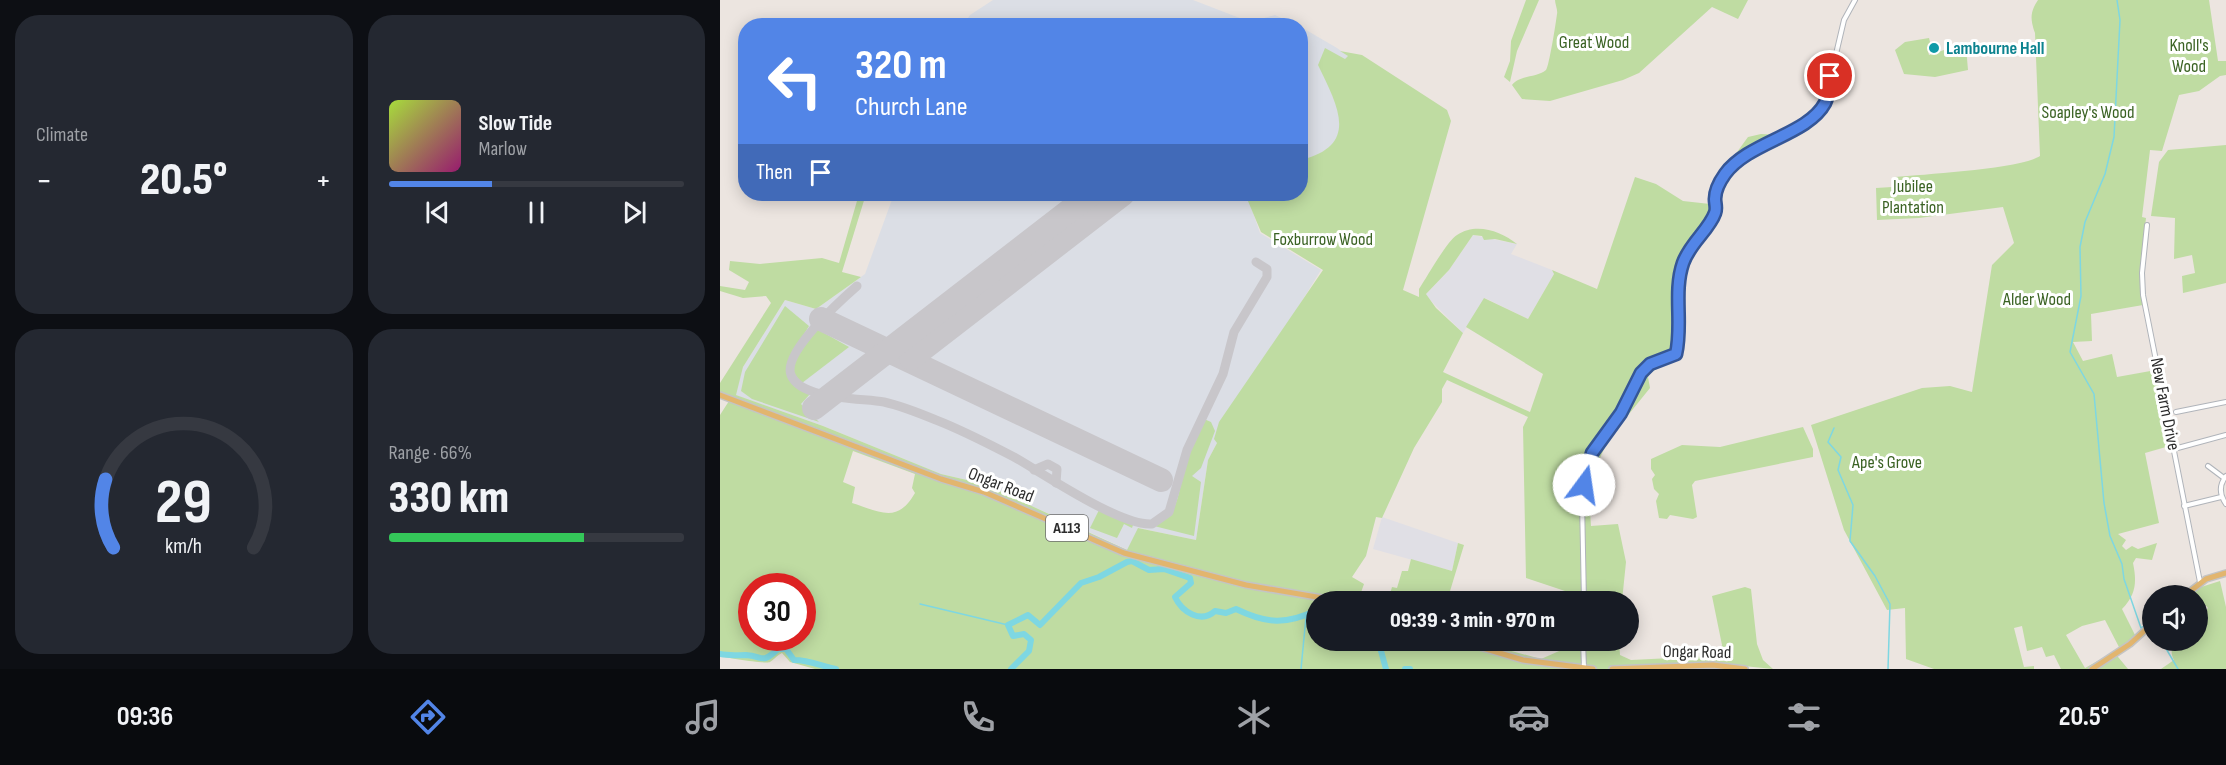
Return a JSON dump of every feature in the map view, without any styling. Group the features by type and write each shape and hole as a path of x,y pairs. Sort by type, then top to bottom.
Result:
{"main road":[{"name":"Ongar Road","path":"720,395 941,479 984,492 1124,553 1246,585 1306,595"},
{"path":"2197,585 2226,573"},
{"path":"2092,669 2130,644 2142,633"},
{"path":"1493,651 1523,660 1593,669"},
{"name":"Ongar Road","path":"1612,669 1698,665 1745,669"}],"street":[{"path":"1584,591 1582,500 1592,453 1621,413 1641,373 1650,364 1676,354 1679,342 1678,290 1683,263 1695,239 1715,214 1717,189 1726,172 1755,148 1797,128 1826,102 1844,20 1855,0"},
{"name":"New Farm Drive","path":"2147,225 2142,273 2143,295 2200,582"},
{"path":"2176,412 2226,402"},
{"path":"2174,449 2226,435"},
{"path":"2208,466 2225,477 2221,497 2226,504"},
{"path":"2184,506 2221,497"},
{"path":"1583,651 1584,669"}],"shaded area":[{"path":"993,0 1193,0 1240,18 968,18"},
{"path":"1275,15 1282,18 1264,18"},
{"path":"1308,31 1337,48 1416,105 1390,126 1306,220 1249,201 1308,201"},
{"path":"891,201 1249,201 1260,233 1321,270 1234,411 1208,460 1196,540 1139,528 1128,550 984,484 941,474 823,426 735,395 743,367 785,300 816,309 865,274"},
{"path":"1473,235 1517,244 1511,254 1552,270 1554,274 1528,319 1485,298 1463,333 1429,299 1426,294 1449,270"},
{"path":"1382,517 1458,543 1452,571 1373,549"}],"green space":[{"name":"Great Wood","path":"1526,0 1539,0 1517,51 1510,82 1504,77 1510,61 1511,41"},
{"name":"Great Wood","path":"1555,0 1748,0 1738,19 1712,7 1639,73 1623,80 1550,101 1522,99 1512,85 1546,70 1557,14"},
{"path":"2038,0 2209,0 2218,61 2226,61 2226,75 2220,76 2199,91 2179,95 2162,151 2150,150 2142,217 2146,218 2140,272 2143,305 2091,314 2092,341 2073,342 2083,361 2112,354 2117,377 2156,370 2173,445 2145,453 2159,523 2118,534 2126,540 2122,546 2126,550 2132,546 2138,549 2157,543 2152,560 2136,558 2133,563 2135,576 2133,593 2122,609 2136,637 2120,649 2105,620 2082,626 2066,635 2085,668 2114,652 2128,669 2061,669 2054,655 2046,657 2042,647 2027,651 2022,626 2014,628 2024,667 2034,666 2034,669 1934,669 1906,659 1905,608 1887,610 1844,530 1811,425 1922,388 1950,386 1972,392 1992,265 2014,243 2003,207 1919,218 1877,220 1876,188 1892,187 1895,177 1993,168 2029,161 2040,156 2035,33 2032,20 2033,8"},
{"path":"1929,38 1931,46 1927,47 1929,55 1947,49 1951,53 1953,49 1966,47 1968,70 1935,77 1904,74 1895,50 1905,42"},
{"name":"Foxburrow Wood","path":"1325,48 1345,59 1348,56 1340,51 1362,55 1447,110 1451,121 1403,290 1419,297 1419,289 1443,252 1457,235 1464,231 1488,230 1504,235 1517,244 1495,239 1484,240 1482,236 1473,235 1449,270 1426,294 1436,308 1463,333 1443,372 1530,412 1543,374 1466,327 1484,298 1528,319 1554,274 1552,270 1597,289 1635,177 1656,184 1683,201 1719,205 1691,248 1684,264 1680,337 1676,355 1648,377 1650,388 1608,440 1596,467 1590,470 1588,479 1591,526 1618,524 1626,562 1623,591 1565,591 1526,578 1523,427 1528,417 1447,380 1442,389 1442,402 1414,448 1382,518 1376,517 1366,556 1352,577 1364,584 1362,591 1306,591 1306,651 1488,651 1506,656 1490,651 1512,651 1541,659 1559,651 1620,651 1620,655 1631,660 1712,656 1719,654 1722,645 1712,596 1745,587 1751,589 1757,644 1763,660 1773,669 1714,663 1641,669 815,669 790,662 782,653 767,662 720,656 720,415 729,401 720,397 720,383 771,303 766,296 743,298 720,291 720,286 745,290 749,282 729,270 730,261 760,264 822,258 839,263 857,201 864,201 842,272 861,277 816,309 785,300 743,367 736,395 823,426 941,474 984,484 1127,550 1138,528 1196,540 1208,460 1217,443 1214,439 1219,422 1323,270 1261,232 1248,201 1308,201 1308,157 1320,153 1332,144 1338,134 1337,109 1318,65","holes":["853,451 915,474 912,488 915,493 908,503 895,512 880,512 852,503 855,487 843,482"]},
{"path":"1761,134 1780,135 1753,147 1724,170 1748,137"},
{"path":"2226,145 2226,283 2183,293 2182,276 2195,273 2192,255 2174,259 2175,218 2151,216 2159,162 2168,150"},
{"path":"785,306 809,326 792,354 788,363 788,372 790,380 810,394 801,404 819,422 752,399 741,391 745,372"},
{"path":"817,329 849,347 802,383 793,373 794,360"},
{"path":"1204,419 1211,422 1215,431 1201,468 1192,476 1201,482 1194,536 1154,526 1163,521 1175,506 1187,458"},
{"path":"1803,427 1813,449 1813,457 1695,481 1692,485 1697,517 1693,519 1670,515 1667,519 1659,518 1656,501 1659,494 1654,489 1652,479 1655,475 1651,469 1651,459 1682,445 1720,447"},
{"path":"1099,510 1133,525 1132,528 1124,524 1117,538 1090,528"},
{"path":"1458,543 1464,545 1450,591 1391,591 1392,587 1397,588 1402,571 1408,571 1411,559 1452,571"},
{"path":"2220,581 2226,607 2226,669 2161,669 2174,660 2172,651 2208,651 2207,585"}],"waterway":[{"path":"2117,0 2120,20 2114,137 2105,174 2085,222 2080,247 2081,296 2070,352 2094,394 2104,503 2110,536 2122,564 2124,579 2142,627"},
{"path":"1834,428 1828,442 1841,457 1838,470 1853,505 1850,541 1875,576 1890,604 1888,669"},
{"path":"1011,669 1029,651 1031,640 1024,634 1013,636 1008,625 1028,615 1040,625 1081,583 1132,561 1149,570 1164,569 1190,578 1191,583 1175,597 1182,607 1198,616 1210,615 1215,611 1226,613 1236,609 1257,618 1276,621 1306,615"},
{"path":"920,604 1008,625"},
{"path":"1301,669 1306,617"},
{"path":"720,654 765,658 778,649 786,649 794,660 836,669"},
{"path":"1381,651 1386,669"},
{"path":"2167,651 2178,669"},
{"path":"1405,669 1410,669"}],"taxiway":[{"path":"857,286 815,328 795,354 791,365 791,375 797,383 819,393 884,402 923,415 1014,457 1102,508 1121,517 1152,524 1169,512 1187,450 1223,374 1234,332 1267,277 1267,269 1256,262"},
{"path":"1034,470 1048,464 1057,469 1056,483"}],"runway":[{"path":"814,408 1082,201"},
{"path":"911,358 1114,201"},
{"path":"821,319 1161,480"}],"place":[{"name":"Lambourne Hall","path":"1934,48"}],"route":[{"path":"1584,485 1592,453 1621,413 1641,373 1650,364 1676,354 1679,342 1678,290 1683,263 1695,239 1715,214 1717,189 1726,172 1755,148 1797,128 1818,111 1827,99 1830,76"}],"park label":[{"name":"Knoll's Wood","path":"2189,55"},
{"name":"Soapley's Wood","path":"2088,112"},
{"name":"Jubilee Plantation","path":"1913,196"},
{"name":"Alder Wood","path":"2037,299"},
{"name":"Ape's Grove","path":"1887,462"}]}
